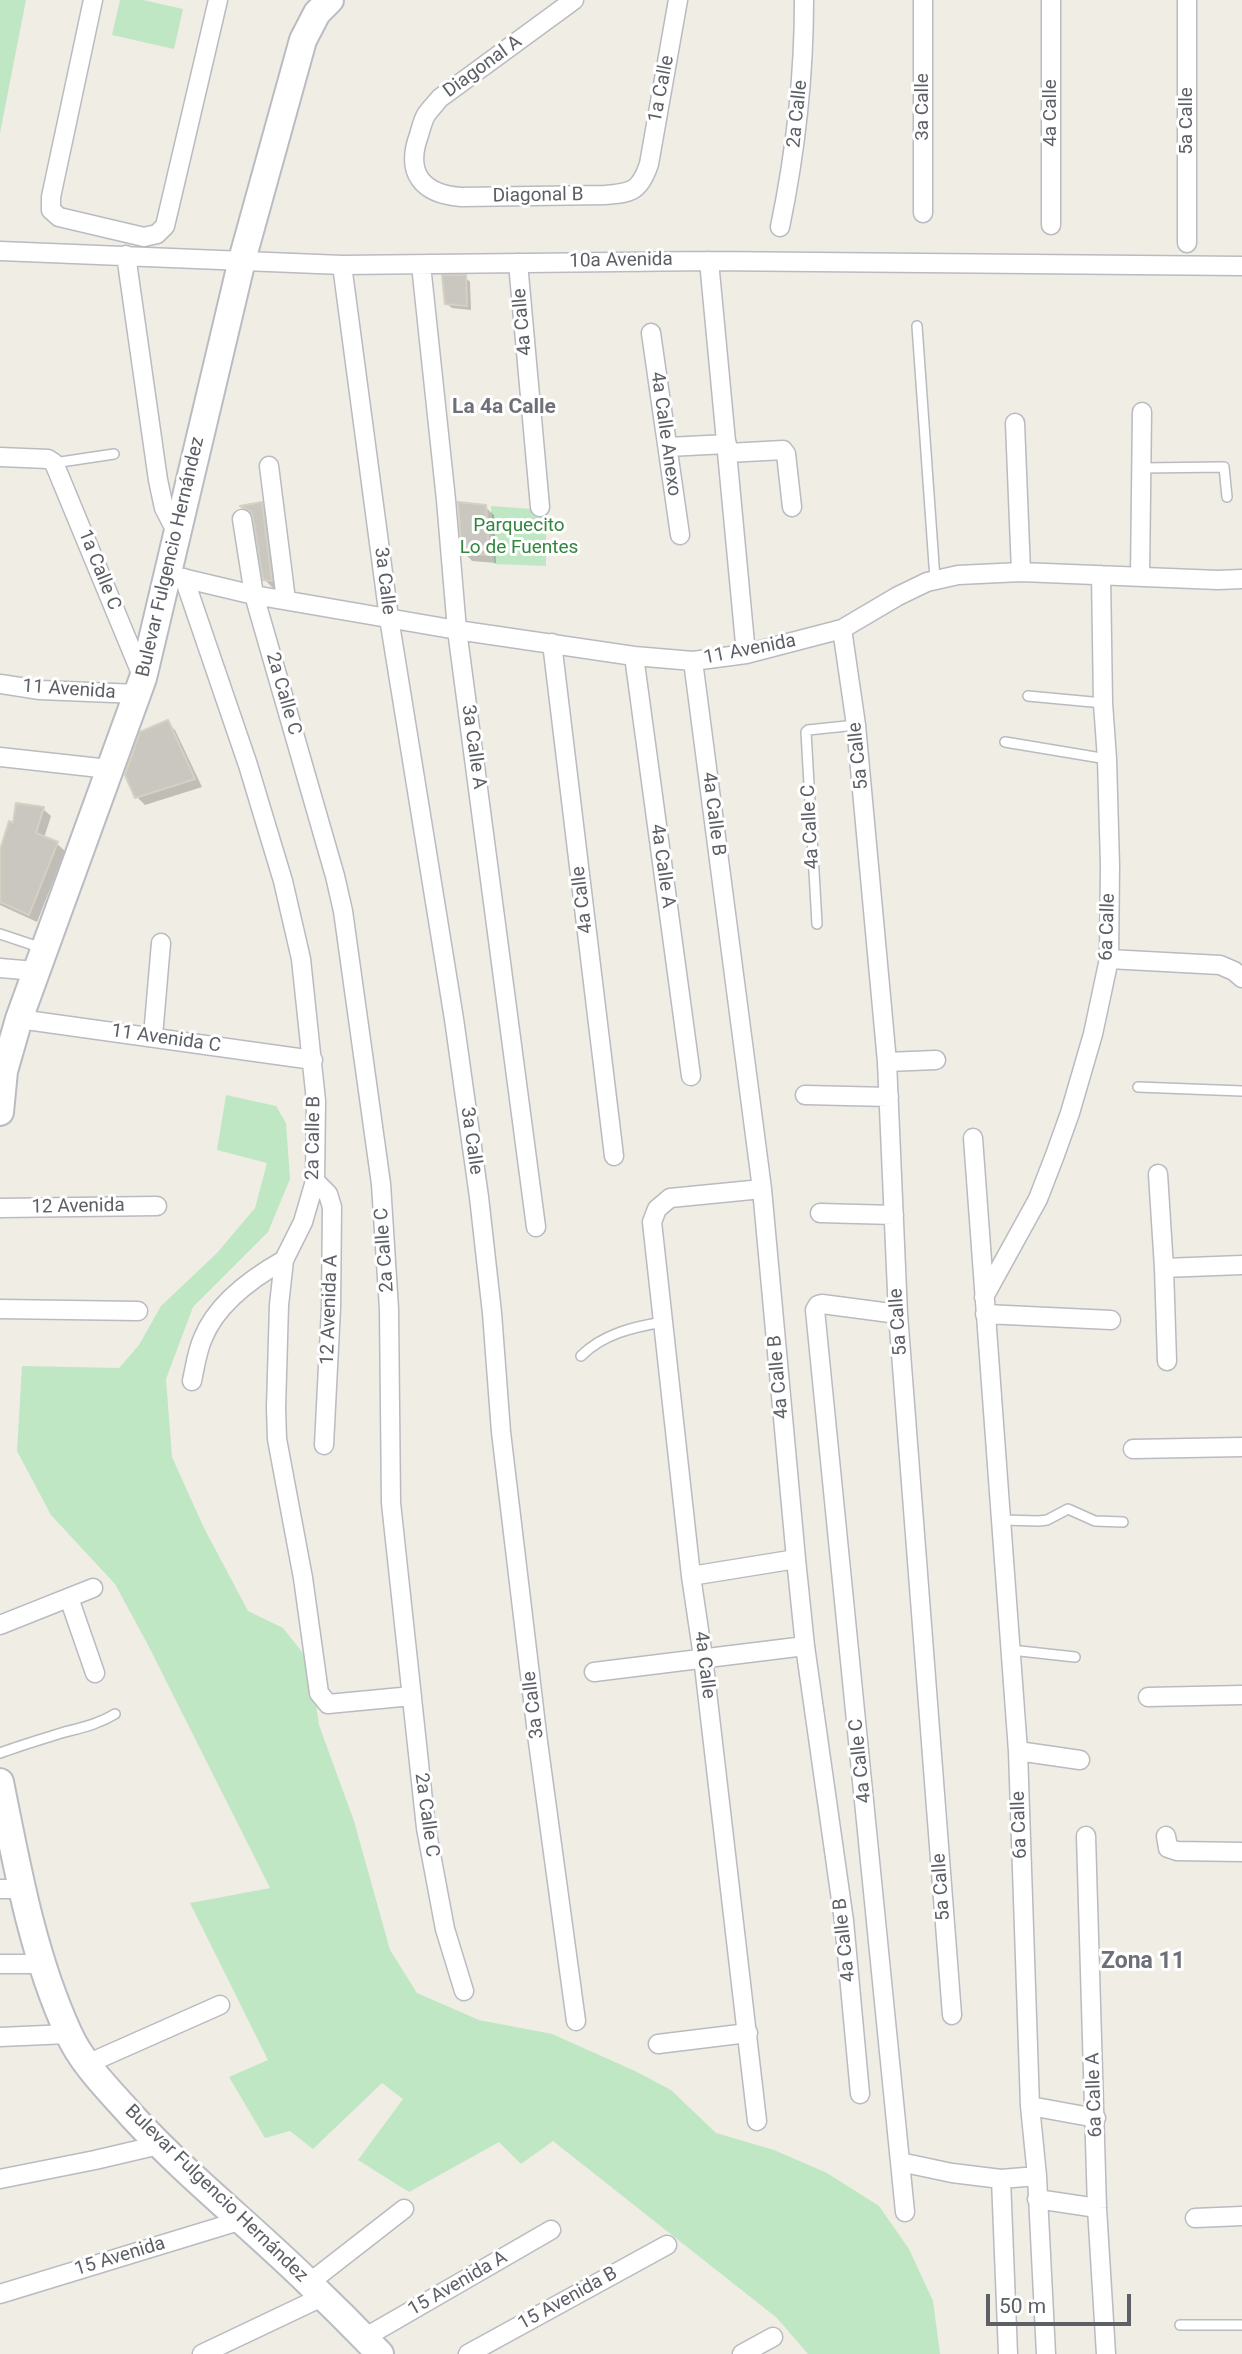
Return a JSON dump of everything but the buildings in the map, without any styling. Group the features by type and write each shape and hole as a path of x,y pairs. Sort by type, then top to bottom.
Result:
{"street":[{"path":"93,0 51,197 51,210 59,217 144,237 157,234 165,226 218,0"},
{"name":"Bulevar Fulgencio Hernández","path":"0,1112 2,1071 19,1019 141,686 176,576 177,533 242,260 303,40 317,13 330,0"},
{"name":"Diagonal A","path":"428,187 417,176 413,163 416,141 425,116 440,98 574,0"},
{"name":"1a Calle","path":"644,179 649,164 678,0"},
{"name":"2a Calle","path":"780,227 800,106 804,64 804,0"},
{"name":"3a Calle","path":"923,0 923,213"},
{"name":"4a Calle","path":"1051,0 1051,225"},
{"name":"5a Calle","path":"1187,0 1187,243"},
{"name":"Diagonal B","path":"428,187 438,193 461,197 605,195 635,190 644,179"},
{"name":"10a Avenida","path":"0,251 342,265 709,261 1242,266"},
{"path":"126,256 158,480 164,508 177,533"},
{"path":"709,261 746,654"},
{"name":"4a Calle","path":"518,263 540,507"},
{"name":"3a Calle","path":"342,265 389,618 454,1019 479,1197 492,1313 500,1432 541,1768 576,2021"},
{"name":"3a Calle A","path":"421,265 450,537 457,630 536,1227"},
{"name":"4a Calle Anexo","path":"651,333 680,535"},
{"path":"1140,577 1142,412"},
{"path":"1015,423 1021,572"},
{"path":"667,447 783,450 786,454 792,507"},
{"path":"0,457 48,458 54,463"},
{"name":"1a Calle C","path":"54,463 141,686"},
{"path":"269,466 286,600"},
{"name":"2a Calle C","path":"242,519 254,595 343,911 380,1184 389,1309 391,1503 426,1828 445,1929 464,1991"},
{"name":"11 Avenida","path":"176,576 254,595 457,630 634,656 693,661 746,654 842,629 898,596 935,579 958,575 1021,572 1242,579"},
{"name":"6a Calle","path":"984,1305 1038,1199 1055,1155 1093,1034 1109,960 1107,759 1103,703 1101,575"},
{"name":"2a Calle B","path":"176,576 248,765 294,920 301,959 316,1101 315,1181 303,1222 284,1260 279,1305 275,1408 276,1439 303,1578 319,1693 328,1704 412,1696"},
{"name":"5a Calle","path":"842,629 856,725 887,1062 898,1314 952,2015"},
{"name":"4a Calle","path":"552,643 614,1156"},
{"name":"4a Calle A","path":"634,656 691,1076"},
{"name":"4a Calle B","path":"693,661 762,1189 805,1646 844,1921 860,2094"},
{"name":"11 Avenida","path":"0,684 40,690 141,686"},
{"path":"0,757 109,769"},
{"path":"153,1036 161,943"},
{"path":"0,968 39,960"},
{"path":"1109,960 1220,965 1242,978"},
{"name":"11 Avenida C","path":"19,1019 313,1060"},
{"path":"887,1062 936,1060"},
{"path":"805,1095 889,1097"},
{"name":"6a Calle","path":"973,1139 1018,1751 1030,2106 1037,2176 1046,2354"},
{"path":"1158,1174 1167,1361"},
{"name":"12 Avenida A","path":"315,1181 328,1194 332,1207 331,1308 324,1446"},
{"name":"4a Calle","path":"757,2121 703,1657 691,1576 652,1222 657,1209 670,1198 762,1189"},
{"name":"12 Avenida","path":"0,1208 157,1206"},
{"path":"820,1213 894,1215"},
{"path":"192,1381 202,1339 223,1307 250,1282 284,1260"},
{"path":"1164,1268 1242,1265"},
{"name":"4a Calle C","path":"898,1314 822,1304 815,1310 905,2212"},
{"path":"984,1305 1111,1320"},
{"path":"0,1309 138,1311"},
{"path":"1133,1449 1242,1447"},
{"path":"691,1576 796,1559"},
{"path":"0,1625 93,1588"},
{"path":"69,1598 95,1673"},
{"path":"594,1672 805,1646"},
{"path":"1148,1697 1242,1695"},
{"path":"1018,1751 1080,1760"},
{"name":"Bulevar Fulgencio Hernández","path":"0,1782 11,1889 43,1964 68,2034 87,2064 159,2145 316,2290 372,2346"},
{"name":"6a Calle A","path":"1086,1836 1097,2208 1106,2354"},
{"path":"1166,1836 1168,1848 1177,1851 1242,1852"},
{"path":"0,1964 43,1964"},
{"path":"87,2064 220,2005"},
{"path":"658,2044 748,2033"},
{"path":"0,2037 68,2034"},
{"path":"1030,2106 1096,2118"},
{"path":"0,2179 159,2145"},
{"path":"900,2162 952,2173 1000,2179 1037,2176"},
{"path":"1000,2179 1008,2354"},
{"path":"1037,2200 1097,2208"},
{"path":"202,2354 316,2290 404,2209"},
{"path":"1195,2218 1242,2216"},
{"name":"15 Avenida","path":"0,2294 239,2221"},
{"name":"15 Avenida A","path":"372,2346 551,2230"},
{"name":"15 Avenida B","path":"468,2354 667,2245"},
{"path":"742,2354 773,2337"}],"lane":[{"path":"917,326 935,579"},
{"path":"54,463 114,454"},
{"path":"1141,468 1224,467 1227,497"},
{"path":"1028,696 1103,703"},
{"name":"4a Calle C","path":"817,924 807,730 856,725"},
{"path":"1005,742 1107,759"},
{"path":"0,934 39,960"},
{"path":"1138,1087 1242,1091"},
{"path":"581,1356 590,1346 609,1336 663,1322"},
{"path":"1002,1520 1047,1520 1068,1509 1095,1521 1123,1522"},
{"path":"1011,1650 1075,1657"},
{"path":"0,1753 86,1728 115,1714"},
{"path":"1180,2325 1242,2325"}],"green space":[{"path":"0,0 26,0 0,133"},
{"path":"120,0 143,0 183,9 174,49 112,35"},
{"name":"Parquecito Lo de Fuentes","path":"491,506 546,510 546,566 494,564"},
{"path":"226,1095 276,1106 286,1123 290,1179 268,1232 193,1307 166,1379 172,1457 204,1528 248,1611 283,1628 310,1662 319,1725 354,1821 390,1950 417,1993 479,2020 552,2034 635,2071 671,2090 716,2133 774,2150 827,2173 879,2206 909,2249 933,2301 940,2354 808,2354 777,2318 553,2141 521,2164 499,2142 409,2192 358,2160 403,2099 382,2083 313,2149 290,2131 265,2138 229,2077 268,2060 190,1903 270,1888 115,1584 51,1515 17,1451 22,1366 119,1368 139,1345 161,1306 217,1253 255,1208 267,1163 217,1150"}],"district":[{"name":"La 4a Calle","path":"504,408"},
{"name":"Zona 11","path":"1143,1962"}]}
